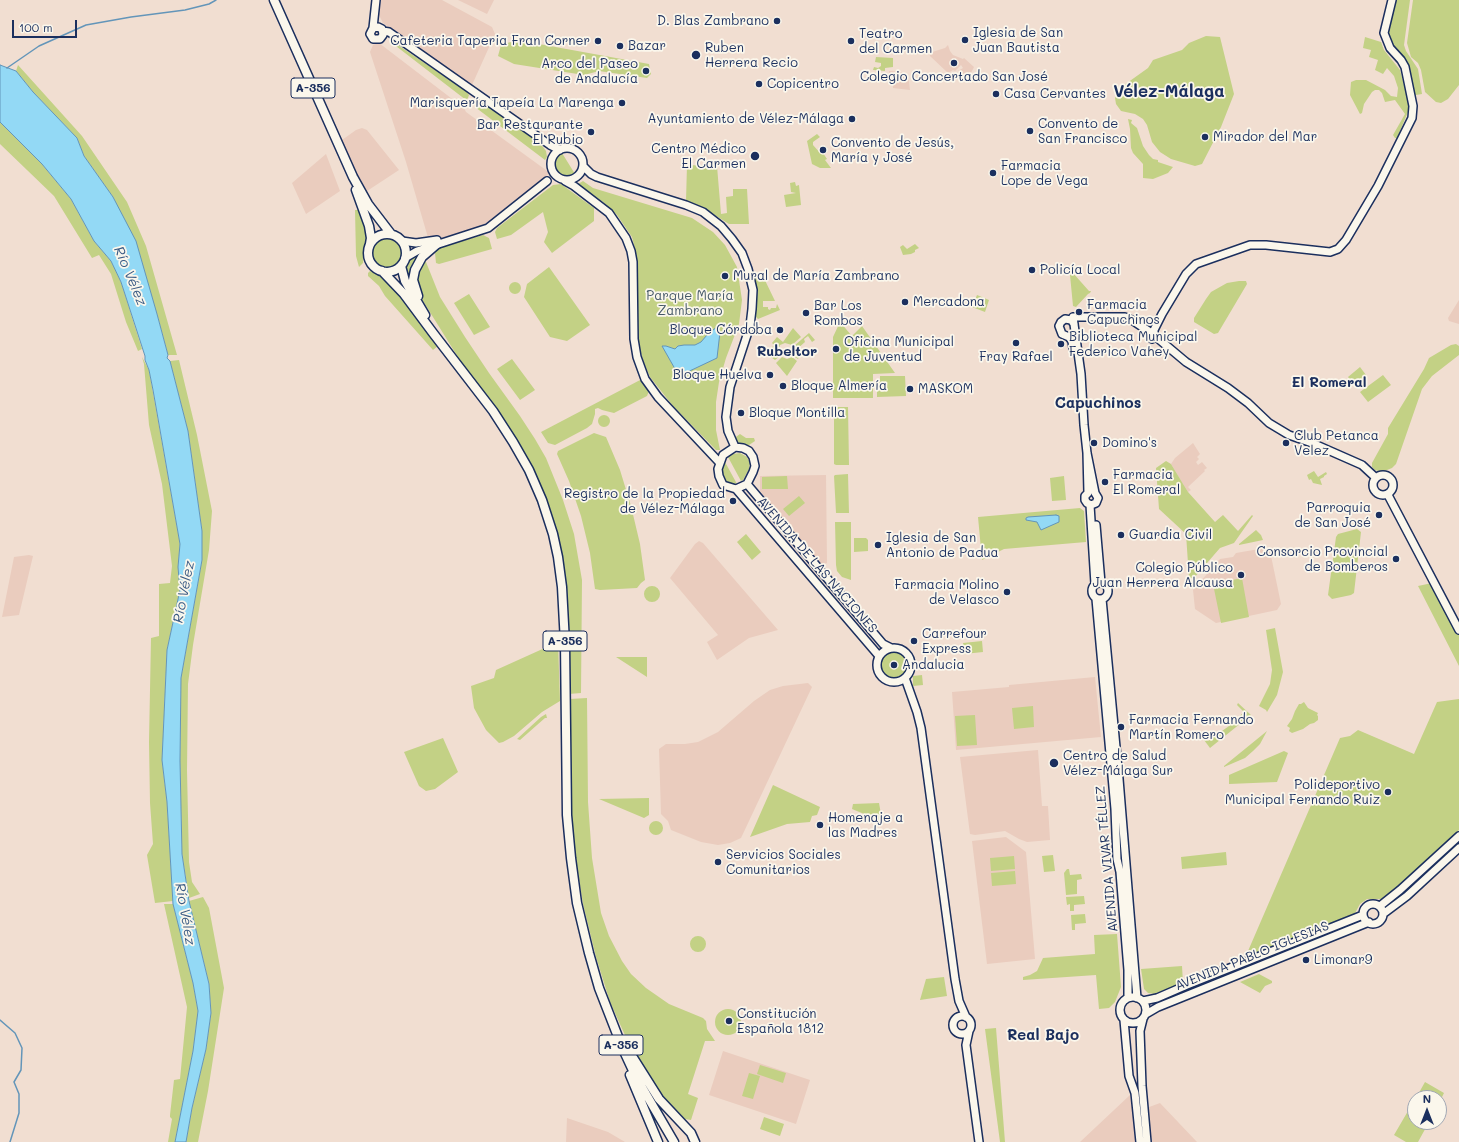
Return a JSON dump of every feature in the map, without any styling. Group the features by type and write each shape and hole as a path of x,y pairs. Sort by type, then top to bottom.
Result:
{"main road":[{"name":"A-356","path":"274,0 353,177 368,204 391,234 402,241 405,246 403,262 406,281 448,352"},
{"name":"A-356","path":"353,177 355,188 369,226 371,238 368,256 370,261 377,269 382,271 398,286 493,411 529,470 542,500 553,534 558,557 564,610 567,815 577,903 599,988 614,1028 636,1077 674,1142"},
{"path":"369,245 373,239 378,236 391,234"},
{"path":"431,325 428,313 417,295 414,280 415,270 421,259 437,244"},
{"path":"382,271 389,272 396,270 403,262"},
{"path":"614,1028 659,1099 691,1133 696,1142"},
{"path":"622,1047 634,1084 658,1142"}],"street":[{"path":"376,0 375,13 379,31 389,37 401,41 560,150"},
{"path":"1376,478 1362,465 1312,443 1289,435 1269,423 1248,403 1228,388 1199,371 1167,347 1152,340 1152,331 1186,274 1196,264 1247,246 1264,245 1330,252 1338,249 1346,240 1378,186 1412,118 1412,106 1405,67 1390,48 1384,33 1392,0"},
{"path":"537,135 548,148 552,159"},
{"path":"565,180 574,179 579,176 584,167 583,159 576,150 570,148 556,152 552,159 551,166 555,174 574,186 609,213 626,238 631,251 634,339 637,357 645,379 658,397 719,462"},
{"path":"584,167 591,174 608,181 686,205 703,212 721,226 742,254 748,269 753,290 750,326 730,387 726,417 728,431 734,447"},
{"path":"403,262 417,251 488,228 555,174"},
{"path":"402,241 416,243 426,242 475,233"},
{"path":"1081,391 1081,374 1073,317 1120,316 1132,320 1152,331"},
{"path":"1074,326 1069,319 1064,319 1061,322 1059,329 1062,334 1069,337 1073,345 1081,391 1091,493"},
{"path":"1066,335 1071,334 1074,326"},
{"path":"734,447 743,448 749,452 753,457 755,466 747,484 736,489 723,485 718,469 719,462 724,454 734,447"},
{"path":"1385,475 1391,478 1394,485 1393,489 1388,495 1382,496 1376,493 1373,486 1376,478 1379,476 1385,475"},
{"name":"AVENIDA DE LAS NACIONES","path":"747,484 884,644 891,648"},
{"name":"AVENIDA DE LAS NACIONES","path":"736,489 879,656"},
{"path":"1091,493 1086,496 1085,500 1092,505"},
{"path":"1091,493 1098,496 1098,500 1092,505"},
{"path":"1388,495 1459,630"},
{"path":"1092,505 1098,583"},
{"path":"1098,583 1107,587 1108,590 1108,595 1099,599 1091,592 1091,589 1098,583"},
{"name":"AVENIDA VIVAR TÉLLEZ","path":"1099,599 1115,809 1117,859 1121,879 1128,970 1128,998"},
{"name":"AVENIDA VIVAR TÉLLEZ","path":"1099,599 1140,999"},
{"path":"891,648 900,649 910,660 910,670 905,678 900,681 890,682 881,677 877,668 877,660 879,656 882,652 891,648"},
{"path":"905,678 921,728 959,1001 957,1017 954,1020 953,1025 954,1030 966,1045"},
{"path":"1380,906 1400,890 1459,836"},
{"path":"1384,914 1383,909 1380,906 1372,904 1369,905 1364,911 1363,915 1369,922 1377,923 1383,918 1384,914 1407,896 1459,848"},
{"name":"AVENIDA PABLO IGLESIAS","path":"1140,999 1157,998 1363,915"},
{"name":"AVENIDA PABLO IGLESIAS","path":"1144,1017 1158,1007 1369,922"},
{"path":"1140,1142 1135,1093 1129,1076 1124,1020 1120,1008 1123,1002 1128,998 1140,999 1146,1007 1140,1031 1142,1086 1147,1142"},
{"path":"959,1001 971,1024 966,1045 979,1142"},
{"path":"957,1017 966,1017"},
{"path":"1124,1020 1135,1023 1144,1017"},
{"path":"957,1032 964,1033 969,1031"}],"shaded area":[{"path":"381,0 442,0 492,27 495,34 472,85 383,23 379,15"},
{"path":"458,0 494,0 487,14"},
{"path":"379,43 464,108 466,112 550,173 481,227 429,241 406,162 370,52 373,45"},
{"name":"Colegio Concertado San José","path":"948,45 953,55 963,59 964,58 974,67 971,73 975,76 974,78 971,76 970,78 964,77 959,73 958,71 963,68 961,65 955,71 953,70 948,73 930,56 929,53 945,48"},
{"path":"889,71 908,74 910,90 893,88 893,77 889,76"},
{"path":"362,128 367,130 399,170 364,193 342,140 356,130"},
{"path":"326,154 340,191 306,214 292,183"},
{"path":"1459,300 1459,324 1449,321 1448,318"},
{"path":"1193,443 1200,454 1197,457 1199,459 1196,462 1198,465 1202,462 1207,468 1188,487 1191,490 1188,492 1171,464 1175,458"},
{"path":"826,475 827,563 822,565 760,491 760,476"},
{"path":"699,541 703,543 778,630 749,638 717,660 707,642 718,635 670,578 695,544"},
{"name":"Colegio Público Juan Herrera Alcausa","path":"1265,548 1270,551 1281,604 1277,610 1216,623 1195,609 1193,590 1220,559 1233,557 1236,553"},
{"path":"29,555 33,556 19,615 2,617 14,557"},
{"path":"1095,677 1101,737 956,750 952,692"},
{"path":"808,683 812,687 741,838 730,843 718,845 701,842 671,830 668,821 661,814 659,749 666,744 698,742 718,732 754,701 770,690 783,686"},
{"path":"1038,750 1042,806 1048,806 1050,840 1027,842 1005,831 975,835 970,834 960,757"},
{"path":"1006,837 1026,852 1035,959 987,964 972,841"},
{"path":"723,1051 810,1080 796,1124 709,1095"},
{"path":"1130,1095 1133,1113 1160,1103 1197,1142 1080,1142"},
{"path":"567,1118 608,1132 625,1142 566,1142"}],"green space":[{"path":"1392,0 1410,0 1404,45 1406,51 1418,69 1422,94 1410,96 1405,67 1384,33"},
{"path":"1413,0 1459,0 1459,85 1448,99 1441,103 1436,102 1425,92 1421,70 1418,63 1411,57 1407,43"},
{"path":"1206,36 1220,37 1234,94 1221,127 1202,164 1195,166 1171,159 1160,152 1152,142 1147,125 1143,119 1135,114 1121,111 1116,104 1115,98 1120,88 1148,68 1153,60 1182,50 1189,43"},
{"path":"1365,37 1381,42 1384,50 1400,70 1408,100 1408,112 1397,138 1393,135 1405,114 1395,100 1385,102 1382,93 1379,90 1375,90 1364,104 1362,113 1360,114 1350,95 1351,82 1356,80 1366,80 1385,90 1391,96 1397,97 1398,88 1394,76 1387,68 1383,74 1375,70 1378,60 1369,57 1371,50 1363,48"},
{"path":"517,40 649,64 651,74 647,78 599,71 584,75 514,64 498,56 501,45"},
{"path":"392,41 466,91 469,95 468,98 466,100 392,43"},
{"path":"876,57 893,58 893,67 885,68 885,71 873,70 874,67 878,68 881,66 881,63 875,62"},
{"path":"18,65 82,136 127,202 146,246 177,355 168,355 157,314 113,197 84,156 77,138 33,92 16,71"},
{"path":"478,101 481,101 540,143 546,151 547,157 545,160 475,107"},
{"path":"1128,119 1132,120 1131,123 1137,128 1143,146 1149,155 1153,159 1158,160 1158,162 1173,167 1168,173 1153,179 1143,178 1143,164 1133,153 1131,148"},
{"path":"0,122 42,164 71,199 94,241 111,261 121,282 142,349 138,351 126,322 111,274 99,255 92,258 54,196 0,144"},
{"path":"817,134 820,137 813,142 813,145 821,154 823,153 827,159 825,160 831,168 820,168 812,164 807,141"},
{"path":"562,153 575,174 572,176 562,176 557,173 555,167 557,157"},
{"path":"687,165 717,166 721,214 727,213 726,197 733,196 733,189 747,189 749,224 729,224 705,209 686,201"},
{"name":"Parque María Zambrano","path":"583,181 593,188 692,218 713,232 725,245 737,267 742,300 739,324 726,358 719,382 716,402 716,430 720,450 716,450 673,406 650,377 638,343 638,273 636,253 632,237 617,215 603,202 578,184"},
{"path":"795,182 796,186 799,185 801,205 786,207 784,195 796,193 791,192 790,183"},
{"path":"561,184 594,208 594,221 552,253 544,242 548,232 543,212 511,235 497,239 495,232 497,228 553,185"},
{"path":"355,210 360,210 367,234 363,263 359,267 356,256"},
{"path":"483,235 489,238 492,249 439,264 436,263 435,253 438,248"},
{"path":"384,237 390,237 400,244 403,253 402,259 396,266 390,269 384,269 374,262 371,256 371,250 378,240"},
{"path":"915,244 919,248 915,250 915,252 903,255 900,247 903,245 907,249"},
{"path":"425,251 411,281 407,273 407,264 413,255"},
{"path":"421,262 426,262 440,297 489,373 535,439 546,458 563,500 574,534 582,580 581,693 569,694 567,608 541,489 524,453 511,431 466,370 418,293 416,273"},
{"path":"549,267 590,325 567,341 550,337 524,297 527,284"},
{"path":"370,271 391,282 404,297 438,346 433,350 385,296 379,286 368,276"},
{"path":"761,272 775,301 763,301 763,307 768,307 770,310 771,308 776,308 777,304 780,310 758,319 756,317 756,295 753,275"},
{"path":"1071,273 1073,273 1089,291 1091,291 1076,307 1073,306"},
{"path":"1246,281 1247,284 1218,333 1214,334 1194,322 1194,318 1211,292 1227,283"},
{"path":"513,282 517,282 521,288 517,294 513,294 509,290 509,286"},
{"path":"469,294 490,327 474,335 454,303"},
{"path":"977,295 989,300 985,312 972,307"},
{"path":"840,322 852,336 862,326 895,373 873,374 873,398 833,398 833,337"},
{"path":"793,328 801,337 792,345 785,343 780,345 778,351 780,356 775,360 760,349 764,345 770,350 774,345 772,343 777,337 783,342"},
{"path":"809,333 815,340 812,342 808,336 804,339 805,342 797,349 798,359 793,356 795,351 794,346"},
{"path":"1456,344 1459,346 1459,355 1432,376 1422,389 1396,464 1392,468 1382,472 1375,470 1372,467 1372,463 1388,434 1388,428 1424,369 1429,358 1451,345"},
{"path":"142,357 149,370 180,544 178,567 180,590 167,650 162,760 167,802 173,901 155,903 147,855 153,844 150,803 149,742 151,638 159,636 159,584 170,583 172,566 162,484 149,425 144,364"},
{"path":"782,357 787,359 792,357 797,361 787,376 776,363"},
{"path":"512,359 535,390 520,400 497,369"},
{"path":"179,360 197,435 212,511 209,550 188,684 187,770 189,862 192,882 200,894 189,898 182,854 180,761 181,678 202,560 202,531 188,431 170,361"},
{"path":"1360,367 1366,375 1354,385 1348,377"},
{"path":"1383,375 1391,385 1368,402 1360,392"},
{"path":"880,376 905,376 906,396 877,397 877,382 880,382"},
{"path":"642,379 649,391 647,396 614,413 598,408 595,409 592,424 555,445 548,443 541,432"},
{"path":"834,407 848,407 849,465 834,464"},
{"path":"602,415 606,415 610,421 606,427 602,427 598,423 598,419"},
{"path":"594,433 606,437 620,470 631,506 640,544 645,580 637,588 595,589 590,553 581,516 569,481 557,454 558,451"},
{"path":"740,434 746,438 754,438 755,441 749,445 740,445 733,439"},
{"path":"740,453 747,457 750,463 749,469 741,481 728,457 733,454"},
{"path":"1166,461 1171,464 1188,492 1215,522 1223,515 1238,531 1252,515 1253,516 1234,543 1220,548 1194,578 1189,578 1186,534 1159,509 1156,468"},
{"path":"725,462 737,484 726,481 722,476 722,469"},
{"path":"1314,471 1318,477 1326,472 1327,474 1320,479 1322,485 1313,483 1311,479 1309,480 1307,475"},
{"path":"848,474 849,513 836,513 834,476"},
{"path":"787,476 788,489 762,489 762,477"},
{"path":"1064,476 1066,500 1052,501 1050,478"},
{"path":"799,496 805,503 789,516 783,509"},
{"path":"1080,508 1084,511 1086,542 1004,549 982,560 978,517"},
{"path":"835,522 851,522 851,580 842,577 837,571"},
{"path":"1357,529 1361,532 1354,593 1332,599 1328,595 1336,537 1338,534"},
{"path":"1256,530 1261,535 1263,540 1239,545 1239,544"},
{"path":"746,534 761,552 752,560 737,542"},
{"path":"854,538 866,538 868,540 868,551 854,552"},
{"path":"1242,578 1249,617 1221,623 1213,584"},
{"path":"1432,583 1459,634 1459,666 1418,586"},
{"path":"652,586 659,591 660,594 655,601 652,602 645,597 644,594 649,587"},
{"path":"1275,628 1283,672 1277,695 1267,712 1259,706 1270,684 1272,670 1266,630"},
{"path":"982,641 983,652 964,654 963,643"},
{"path":"558,642 560,701 542,712 514,736 499,743 486,730 474,708 471,686 494,678 496,670"},
{"path":"893,652 903,656 907,666 903,676 893,680 883,676 879,666 883,656"},
{"path":"616,657 647,657 647,677"},
{"path":"922,675 923,685 913,686 913,676"},
{"path":"587,698 588,802 592,858 601,913 609,936 622,961 631,974 646,988 669,1004 703,1018 706,1021 707,1029 715,1041 705,1041 688,1094 698,1098 691,1120 685,1119 658,1091 641,1064 624,1033 610,1002 596,957 583,904 577,867 572,829 571,801 570,699"},
{"name":"Polideportivo Municipal Fernando Ruiz","path":"1459,699 1459,830 1384,899 1367,899 1360,904 1354,915 1245,958 1340,738 1350,736 1358,730 1414,754 1437,702"},
{"path":"1304,702 1308,708 1318,713 1318,720 1303,729 1292,733 1289,731 1290,728 1287,726 1299,704"},
{"path":"1238,703 1251,715 1210,748 1204,740 1206,739 1208,741 1229,726 1244,712 1237,705"},
{"path":"1033,706 1034,727 1014,729 1012,708"},
{"path":"546,714 547,718 545,718 520,740 517,739 541,717"},
{"path":"975,715 977,745 957,746 955,716"},
{"path":"1267,731 1260,744 1245,758 1224,767 1224,766"},
{"path":"443,738 458,772 435,789 426,791 419,786 404,752"},
{"path":"1284,751 1288,753 1277,782 1229,784 1229,775"},
{"path":"773,785 820,807 817,815 812,816 810,822 787,824 750,837"},
{"path":"649,798 649,815 644,818 599,799"},
{"path":"879,803 882,820 852,809 853,804"},
{"path":"653,821 659,821 663,825 663,831 659,835 653,835 649,831 649,825"},
{"path":"1226,852 1227,865 1182,869 1181,857"},
{"path":"1053,855 1055,871 1044,872 1042,856"},
{"path":"1014,856 1015,869 991,871 990,858"},
{"path":"1067,869 1069,869 1070,875 1081,874 1082,879 1077,880 1077,894 1066,895 1064,873"},
{"path":"1015,871 1016,884 992,886 991,873"},
{"path":"1084,896 1085,904 1074,905 1074,911 1070,911 1070,904 1067,905 1066,897"},
{"path":"203,897 209,908 224,988 208,1091 198,1142 186,1142 192,1108 206,1049 211,1013 209,984 189,901"},
{"path":"164,904 173,904 193,983 198,1011 193,1051 175,1142 168,1142 172,1119 170,1115 174,1080 180,1079 187,1007"},
{"path":"1085,914 1086,923 1075,924 1075,930 1072,930 1071,915"},
{"path":"1117,934 1121,987 1115,1002 1109,1008 1099,1009 1096,975 1023,980 1023,977 1037,971 1043,958 1095,954 1094,935"},
{"path":"698,936 705,941 706,944 701,951 698,952 691,947 690,944 695,937"},
{"path":"1182,966 1183,983 1154,994 1148,993 1144,989 1141,969"},
{"path":"1259,974 1272,981 1272,983 1265,986 1260,993 1240,982"},
{"path":"944,977 947,996 920,1000 926,979"},
{"path":"728,1009 737,1013 741,1022 737,1031 728,1035 719,1031 715,1022 719,1013"},
{"path":"996,1028 1005,1142 1000,1142 985,1029"},
{"path":"760,1065 786,1073 783,1083 757,1074"},
{"path":"749,1073 760,1076 753,1099 742,1096"},
{"path":"1425,1082 1439,1090 1420,1090"},
{"path":"1407,1113 1407,1130 1425,1130 1418,1142 1406,1142 1394,1135"},
{"path":"764,1117 784,1124 780,1136 760,1129"}],"water":[{"name":"Río Vélez","path":"0,65 16,71 33,92 77,138 84,156 113,197 136,241 188,431 202,531 202,560 181,678 180,761 182,854 189,901 209,984 211,1013 206,1049 192,1108 186,1142 175,1142 193,1051 198,1011 193,983 173,904 167,802 162,760 167,650 180,590 178,567 180,544 149,370 121,282 111,261 94,241 71,199 42,164 0,122"},
{"path":"718,326 720,332 717,358 679,376 662,346 675,349 678,346 695,345 701,342"},
{"path":"1059,516 1059,522 1041,530 1037,522 1026,520 1028,517"}],"waterway":[{"path":"7,68 39,46 86,25 185,10 209,4 216,0"},
{"path":"0,1020 15,1033 22,1048 21,1070 14,1082 19,1094 19,1113 10,1142"}],"place":[{"name":"D. Blas Zambrano","path":"777,21"},
{"name":"Iglesia de San Juan Bautista","path":"965,40"},
{"name":"Cafeteria Taperia Fran Corner","path":"598,41"},
{"name":"Teatro del Carmen","path":"851,41"},
{"name":"Bazar","path":"620,46"},
{"name":"Ruben Herrera Recio","path":"696,55"},
{"name":"Colegio Concertado San José","path":"954,63"},
{"name":"Arco del Paseo de Andalucía","path":"646,71"},
{"name":"Copicentro","path":"759,84"},
{"name":"Casa Cervantes","path":"996,94"},
{"name":"Marisquería Tapeía La Marenga","path":"622,103"},
{"name":"Ayuntamiento de Vélez-Málaga","path":"852,119"},
{"name":"Convento de San Francisco","path":"1030,131"},
{"name":"Bar Restaurante El Rubio","path":"591,132"},
{"name":"Mirador del Mar","path":"1205,137"},
{"name":"Convento de Jesús, María y José","path":"823,150"},
{"name":"Centro Médico El Carmen","path":"755,156"},
{"name":"Farmacia Lope de Vega","path":"993,173"},
{"name":"Policía Local","path":"1032,270"},
{"name":"Mural de María Zambrano","path":"725,276"},
{"name":"Mercadona","path":"905,302"},
{"name":"Farmacia Capuchinos","path":"1079,312"},
{"name":"Bar Los Rombos","path":"806,313"},
{"name":"Bloque Córdoba","path":"780,330"},
{"name":"Fray Rafael","path":"1016,343"},
{"name":"Biblioteca Municipal Federico Vahey","path":"1061,344"},
{"name":"Oficina Municipal de Juventud","path":"836,349"},
{"name":"Bloque Huelva","path":"770,375"},
{"name":"Bloque Almería","path":"783,386"},
{"name":"MASKOM","path":"910,389"},
{"name":"Bloque Montilla","path":"741,413"},
{"name":"Domino's","path":"1094,443"},
{"name":"Club Petanca Velez","path":"1286,443"},
{"name":"Farmacia El Romeral","path":"1105,482"},
{"name":"Registro de la Propiedad de Vélez-Málaga","path":"733,501"},
{"name":"Parroquia de San José","path":"1379,515"},
{"name":"Guardia Civil","path":"1121,535"},
{"name":"Iglesia de San Antonio de Padua","path":"878,545"},
{"name":"Consorcio Provincial de Bomberos","path":"1396,559"},
{"name":"Colegio Público Juan Herrera Alcausa","path":"1241,575"},
{"name":"Farmacia Molino de Velasco","path":"1007,592"},
{"name":"Carrefour Express","path":"914,641"},
{"name":"Andalucia","path":"894,665"},
{"name":"Farmacia Fernando Martín Romero","path":"1121,727"},
{"name":"Centro de Salud Vélez-Málaga Sur","path":"1054,763"},
{"name":"Polideportivo Municipal Fernando Ruiz","path":"1388,792"},
{"name":"Homenaje a las Madres","path":"820,825"},
{"name":"Servicios Sociales Comunitarios","path":"718,862"},
{"name":"Limonar9","path":"1306,960"},
{"name":"Constitución Española 1812","path":"729,1021"}],"district":[{"name":"Vélez-Málaga","path":"1169,92"},
{"name":"Rubeltor","path":"787,352"},
{"name":"El Romeral","path":"1329,383"},
{"name":"Capuchinos","path":"1098,403"},
{"name":"Real Bajo","path":"1043,1035"}]}
